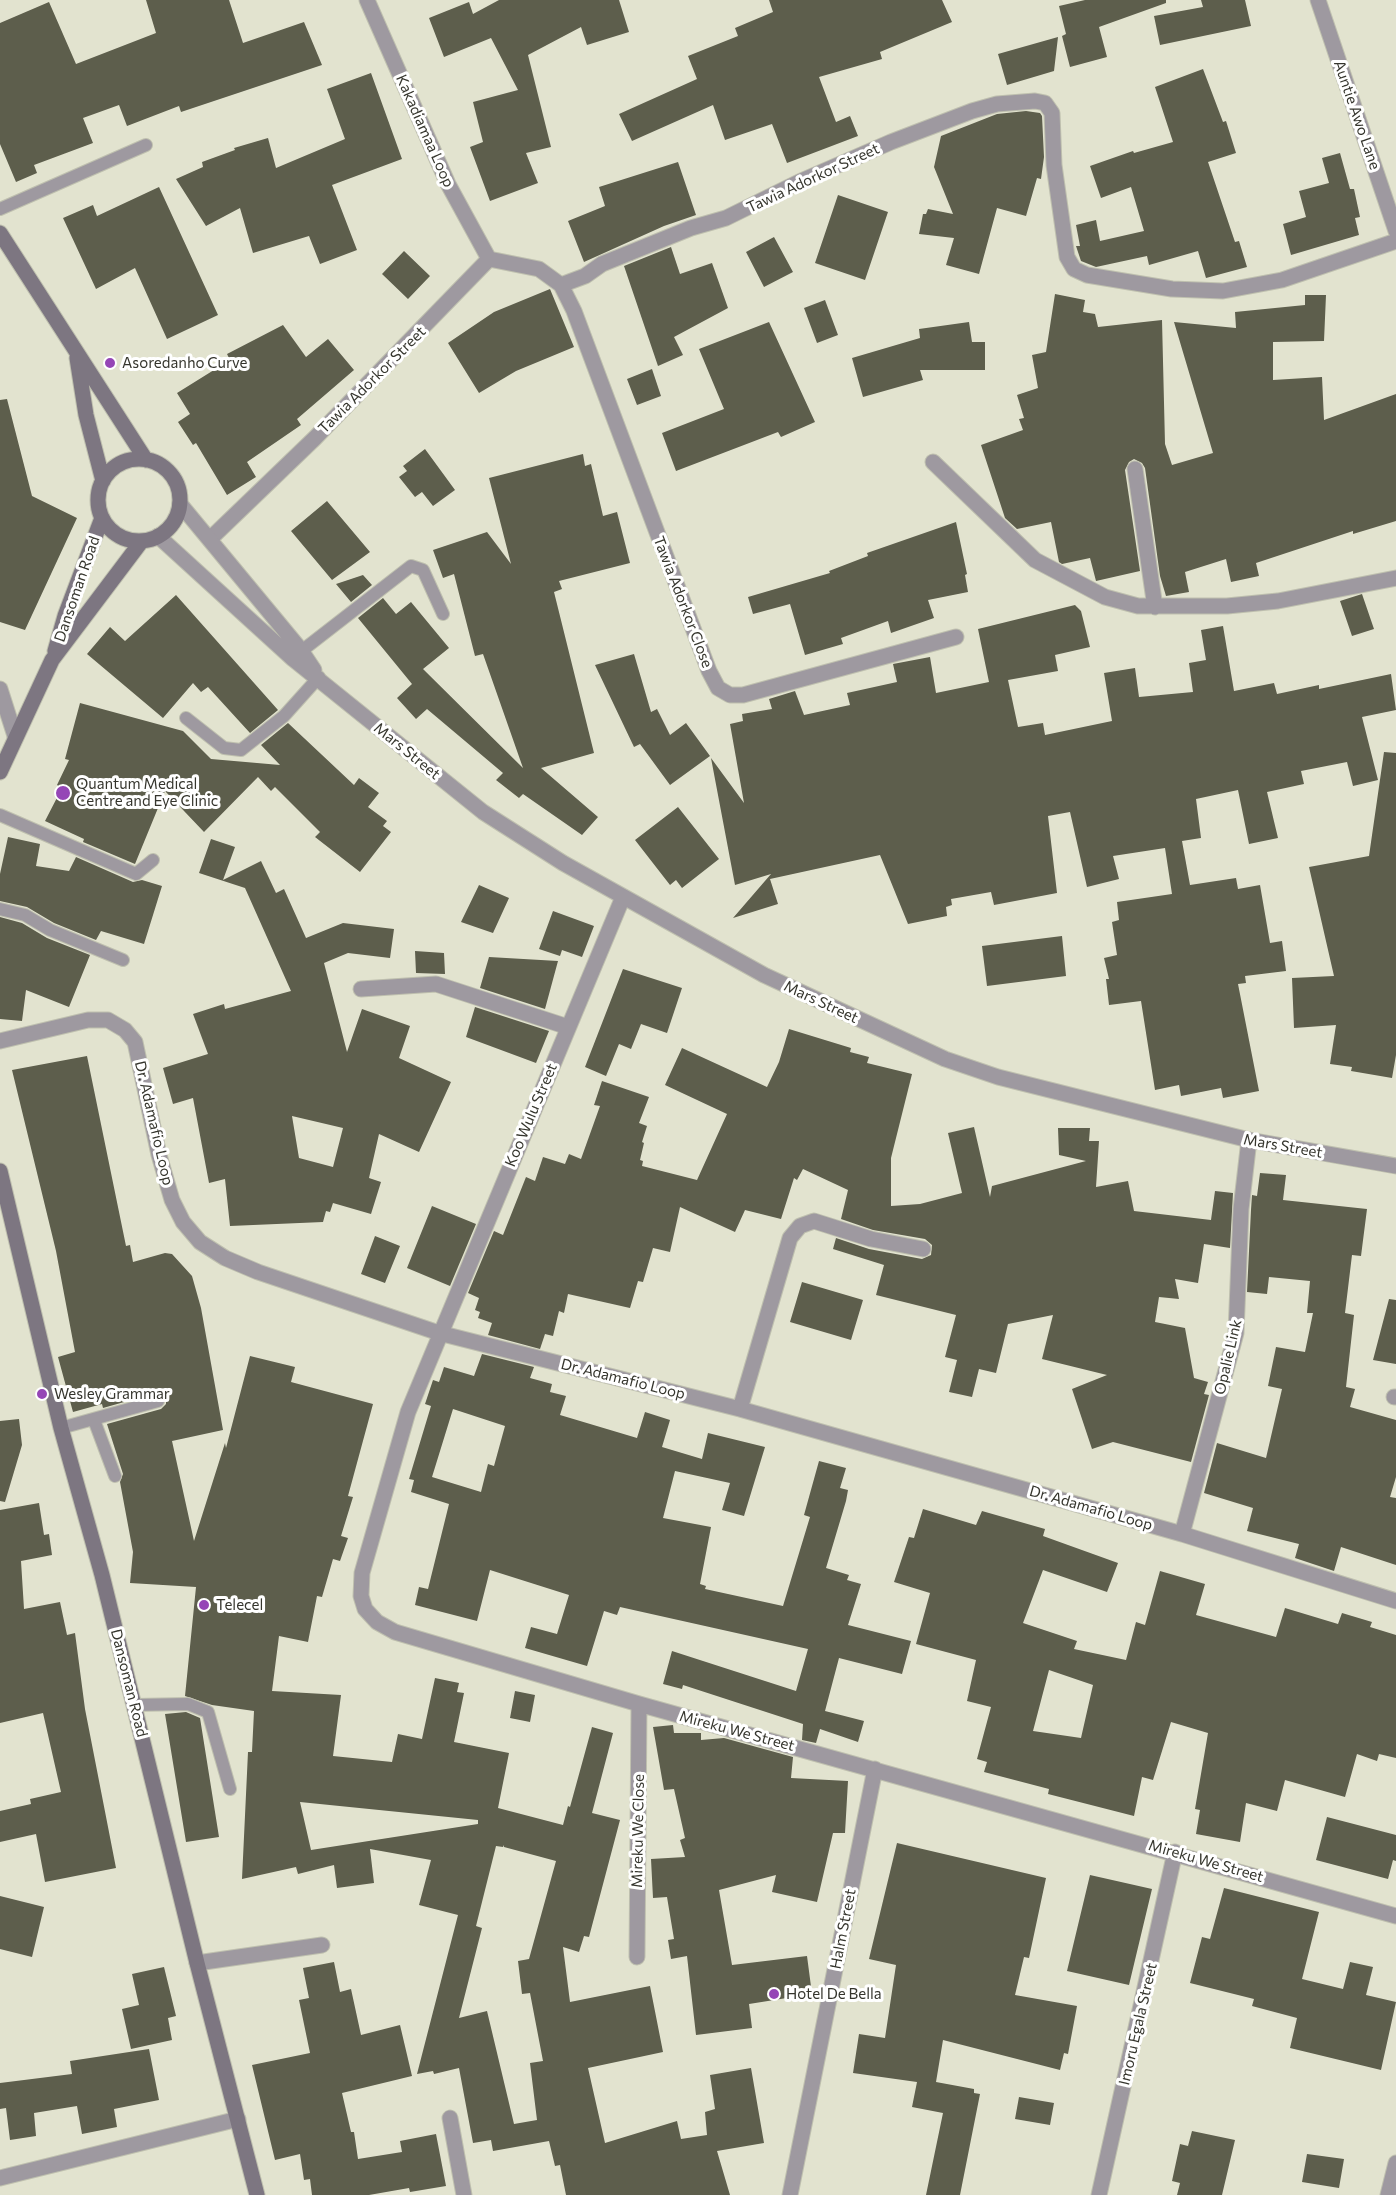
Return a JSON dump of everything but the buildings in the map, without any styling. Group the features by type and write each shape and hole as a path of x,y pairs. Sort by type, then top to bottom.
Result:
{"main road":[{"name":"Dansoman Road","path":"0,233 146,460 168,471 179,492 180,504"},
{"name":"Dansoman Road","path":"52,660 141,542 125,539 111,531 102,518 98,493 103,481 86,415 76,352"},
{"path":"103,481 110,471 121,464 146,460"},
{"path":"141,542 158,536 168,529 176,518 180,504"},
{"name":"Dansoman Road","path":"0,772 52,660 65,616 102,518"},
{"name":"Dansoman Road","path":"0,1171 61,1428 135,1704 196,1963 257,2195"}],"street":[{"name":"Kakadiamaa Loop","path":"367,0 438,164 489,259"},
{"name":"Auntie Awo Lane","path":"1318,0 1396,231"},
{"name":"Tawia Adorkor Street","path":"561,285 585,276 602,264 691,228 726,219 800,182 891,142 972,111 997,104 1035,101 1045,104 1052,113 1054,165 1067,257 1074,269 1087,275 1172,289 1223,291 1282,280 1396,242"},
{"path":"489,259 539,269 561,285"},
{"name":"Tawia Adorkor Street","path":"210,539 315,438 489,259"},
{"name":"Tawia Adorkor Close","path":"561,285 574,311 709,671 718,688 730,695 743,695 956,637"},
{"path":"933,462 1035,560 1105,597 1138,606 1227,606 1278,601 1396,578"},
{"path":"1135,469 1155,607"},
{"name":"Mars Street","path":"180,504 210,539 297,654"},
{"name":"Mars Street","path":"158,536 297,654 319,677 483,812 623,897 764,975 945,1059 1044,1090 1249,1140 1396,1166"},
{"path":"0,689 15,736"},
{"name":"Koo Wulu Street","path":"440,1333 623,897"},
{"path":"361,989 436,984 568,1027"},
{"name":"Dr. Adamafio Loop","path":"0,1041 88,1020 108,1020 125,1030 135,1042 159,1155 172,1200 183,1222 200,1242 225,1258 258,1272 440,1333 740,1409 1182,1534 1396,1601"},
{"name":"Opalie Link","path":"1182,1534 1236,1333 1241,1209 1249,1140"},
{"path":"740,1409 790,1238 800,1226 814,1221 872,1239 923,1249"},
{"name":"Mireku We Street","path":"440,1333 408,1412 362,1573 361,1596 365,1609 377,1622 395,1632 639,1704 1175,1852 1396,1916"},
{"name":"Mireku We Close","path":"637,1957 639,1704"},
{"name":"Halm Street","path":"790,2195 875,1769"},
{"name":"Imoru Egala Street","path":"1099,2195 1175,1852"},
{"path":"196,1963 322,1946"},
{"path":"450,2118 464,2195"},
{"path":"0,2178 238,2119"},
{"path":"1388,2195 1396,2163"}],"lane":[{"path":"0,209 146,145"},
{"path":"297,654 411,566 423,570 443,614"},
{"path":"186,718 225,748 240,750 284,716 319,677"},
{"path":"0,816 129,872 136,874 153,860"},
{"path":"0,909 25,915 50,930 123,960"},
{"path":"61,1428 158,1401"},
{"path":"94,1419 115,1476"},
{"path":"135,1704 189,1704 208,1712 230,1790"}],"place":[{"name":"Asoredanho Curve","path":"110,363"},
{"name":"Quantum Medical Centre and Eye Clinic","path":"63,793"},
{"name":"Wesley Grammar","path":"42,1394"},
{"name":"Telecel","path":"204,1605"},
{"name":"Hotel De Bella","path":"774,1994"}]}
